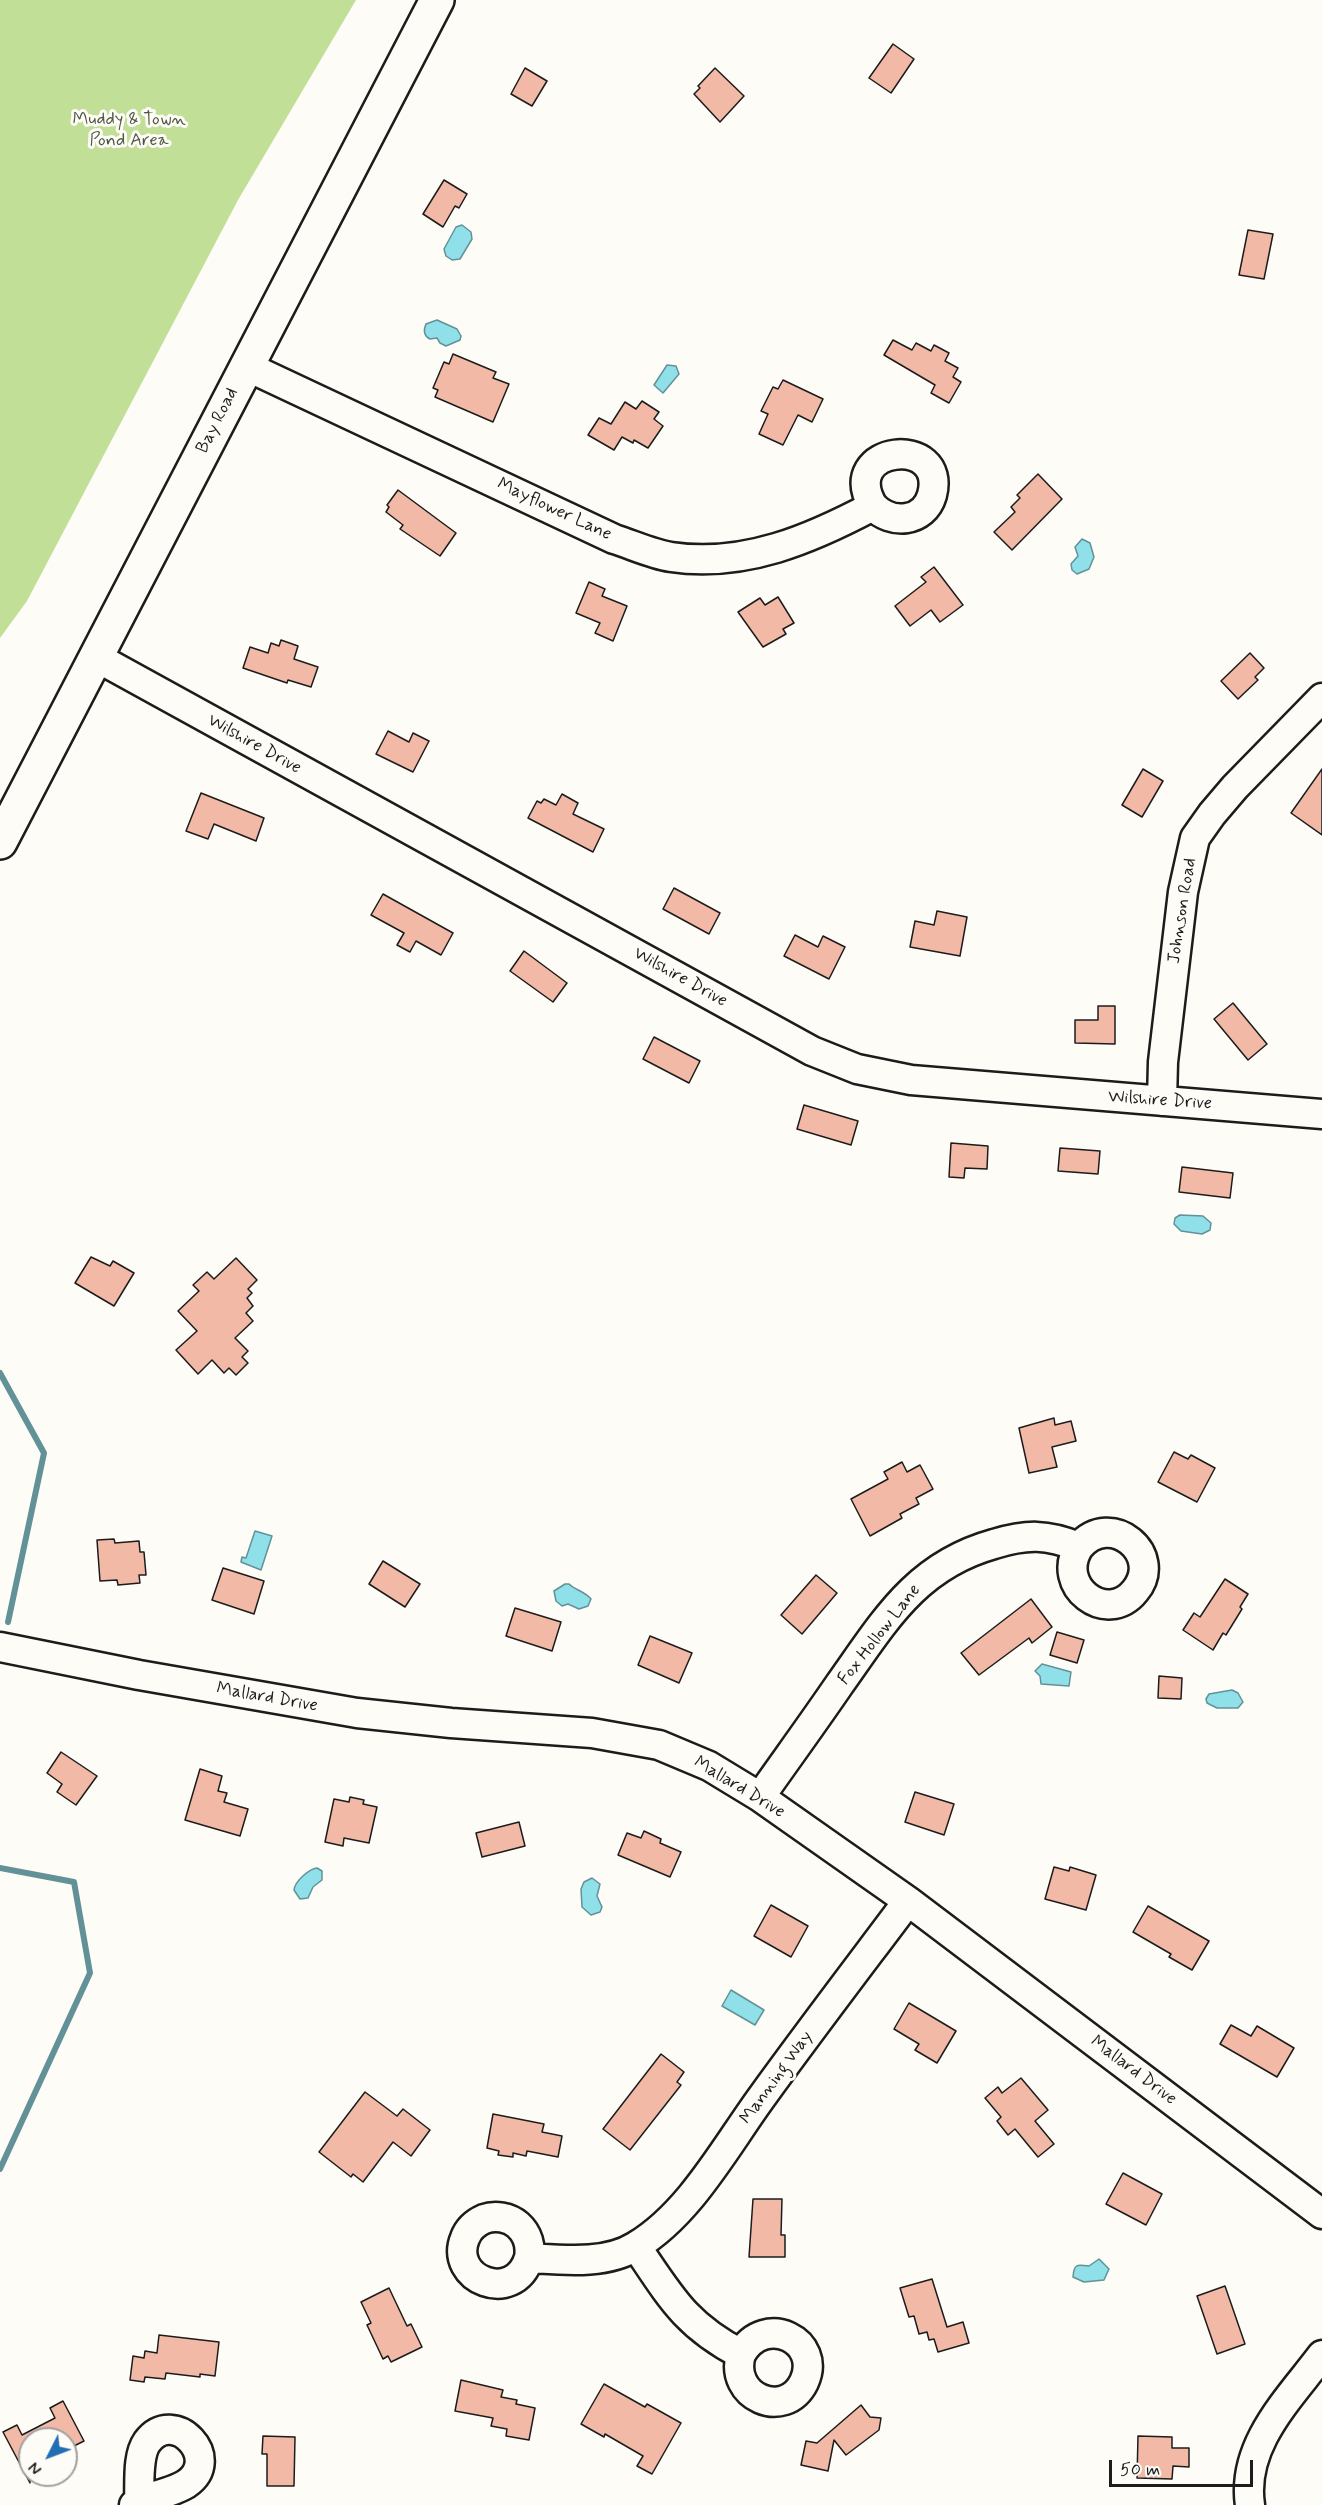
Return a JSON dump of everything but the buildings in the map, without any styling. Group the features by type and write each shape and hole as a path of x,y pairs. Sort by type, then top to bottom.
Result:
{"main road":[{"name":"Bay Road","path":"0,842 437,0"}],"street":[{"name":"Mayflower Lane","path":"246,366 614,539 669,556 722,560 779,548 831,529 873,506"},
{"name":"Wilshire Drive","path":"96,657 812,1050 857,1069 902,1079 1322,1114"},
{"name":"Johnson Road","path":"1162,1101 1163,1062 1182,892 1195,838 1235,787 1322,698"},
{"name":"Fox Hollow Lane","path":"759,1797 883,1624 915,1586 966,1553 1008,1540 1045,1536 1079,1547"},
{"name":"Mallard Drive","path":"0,1647 327,1709 451,1723 592,1733 659,1745 709,1766 759,1797 908,1901 1322,2214"},
{"name":"Manning Way","path":"529,2258 597,2258 614,2254 636,2246 666,2221 695,2191 908,1901"},
{"path":"636,2246 682,2313 712,2338 741,2354"},
{"path":"1250,2505 1251,2464 1258,2446 1322,2355"}],"green space":[{"name":"Muddy & Town Pond Area","path":"0,0 356,0 238,200 27,601 0,638"}],"water":[{"path":"462,225 471,232 472,239 460,259 452,260 446,256 444,249 456,227"},
{"path":"437,320 457,329 461,336 460,340 446,346 437,338 428,338 425,333 426,324"},
{"path":"667,365 676,366 679,374 663,393 654,385"},
{"path":"1082,539 1090,543 1094,557 1089,569 1077,574 1072,570 1071,564 1078,556 1075,547"},
{"path":"1180,1215 1203,1216 1211,1223 1210,1230 1202,1234 1181,1231 1174,1224 1175,1218"},
{"path":"255,1531 272,1536 261,1570 241,1562 242,1557 246,1558"},
{"path":"569,1584 589,1597 591,1599 588,1606 579,1609 568,1604 562,1606 556,1601 554,1591"},
{"path":"1042,1664 1071,1672 1069,1686 1041,1684 1040,1676 1035,1671"},
{"path":"1232,1690 1238,1693 1243,1702 1238,1708 1217,1708 1207,1703 1206,1699 1209,1694"},
{"path":"317,1868 322,1871 322,1880 313,1887 308,1898 300,1899 294,1890 297,1883 306,1873"},
{"path":"592,1878 600,1884 597,1896 602,1907 600,1912 591,1915 582,1907 581,1889 584,1882"},
{"path":"731,1990 764,2010 755,2025 722,2006"},
{"path":"1099,2259 1109,2269 1104,2280 1084,2282 1073,2277 1076,2266 1089,2266"}],"waterway":[{"path":"0,1373 44,1453 8,1622"},
{"path":"0,1868 74,1882 90,1973 0,2169"}]}
